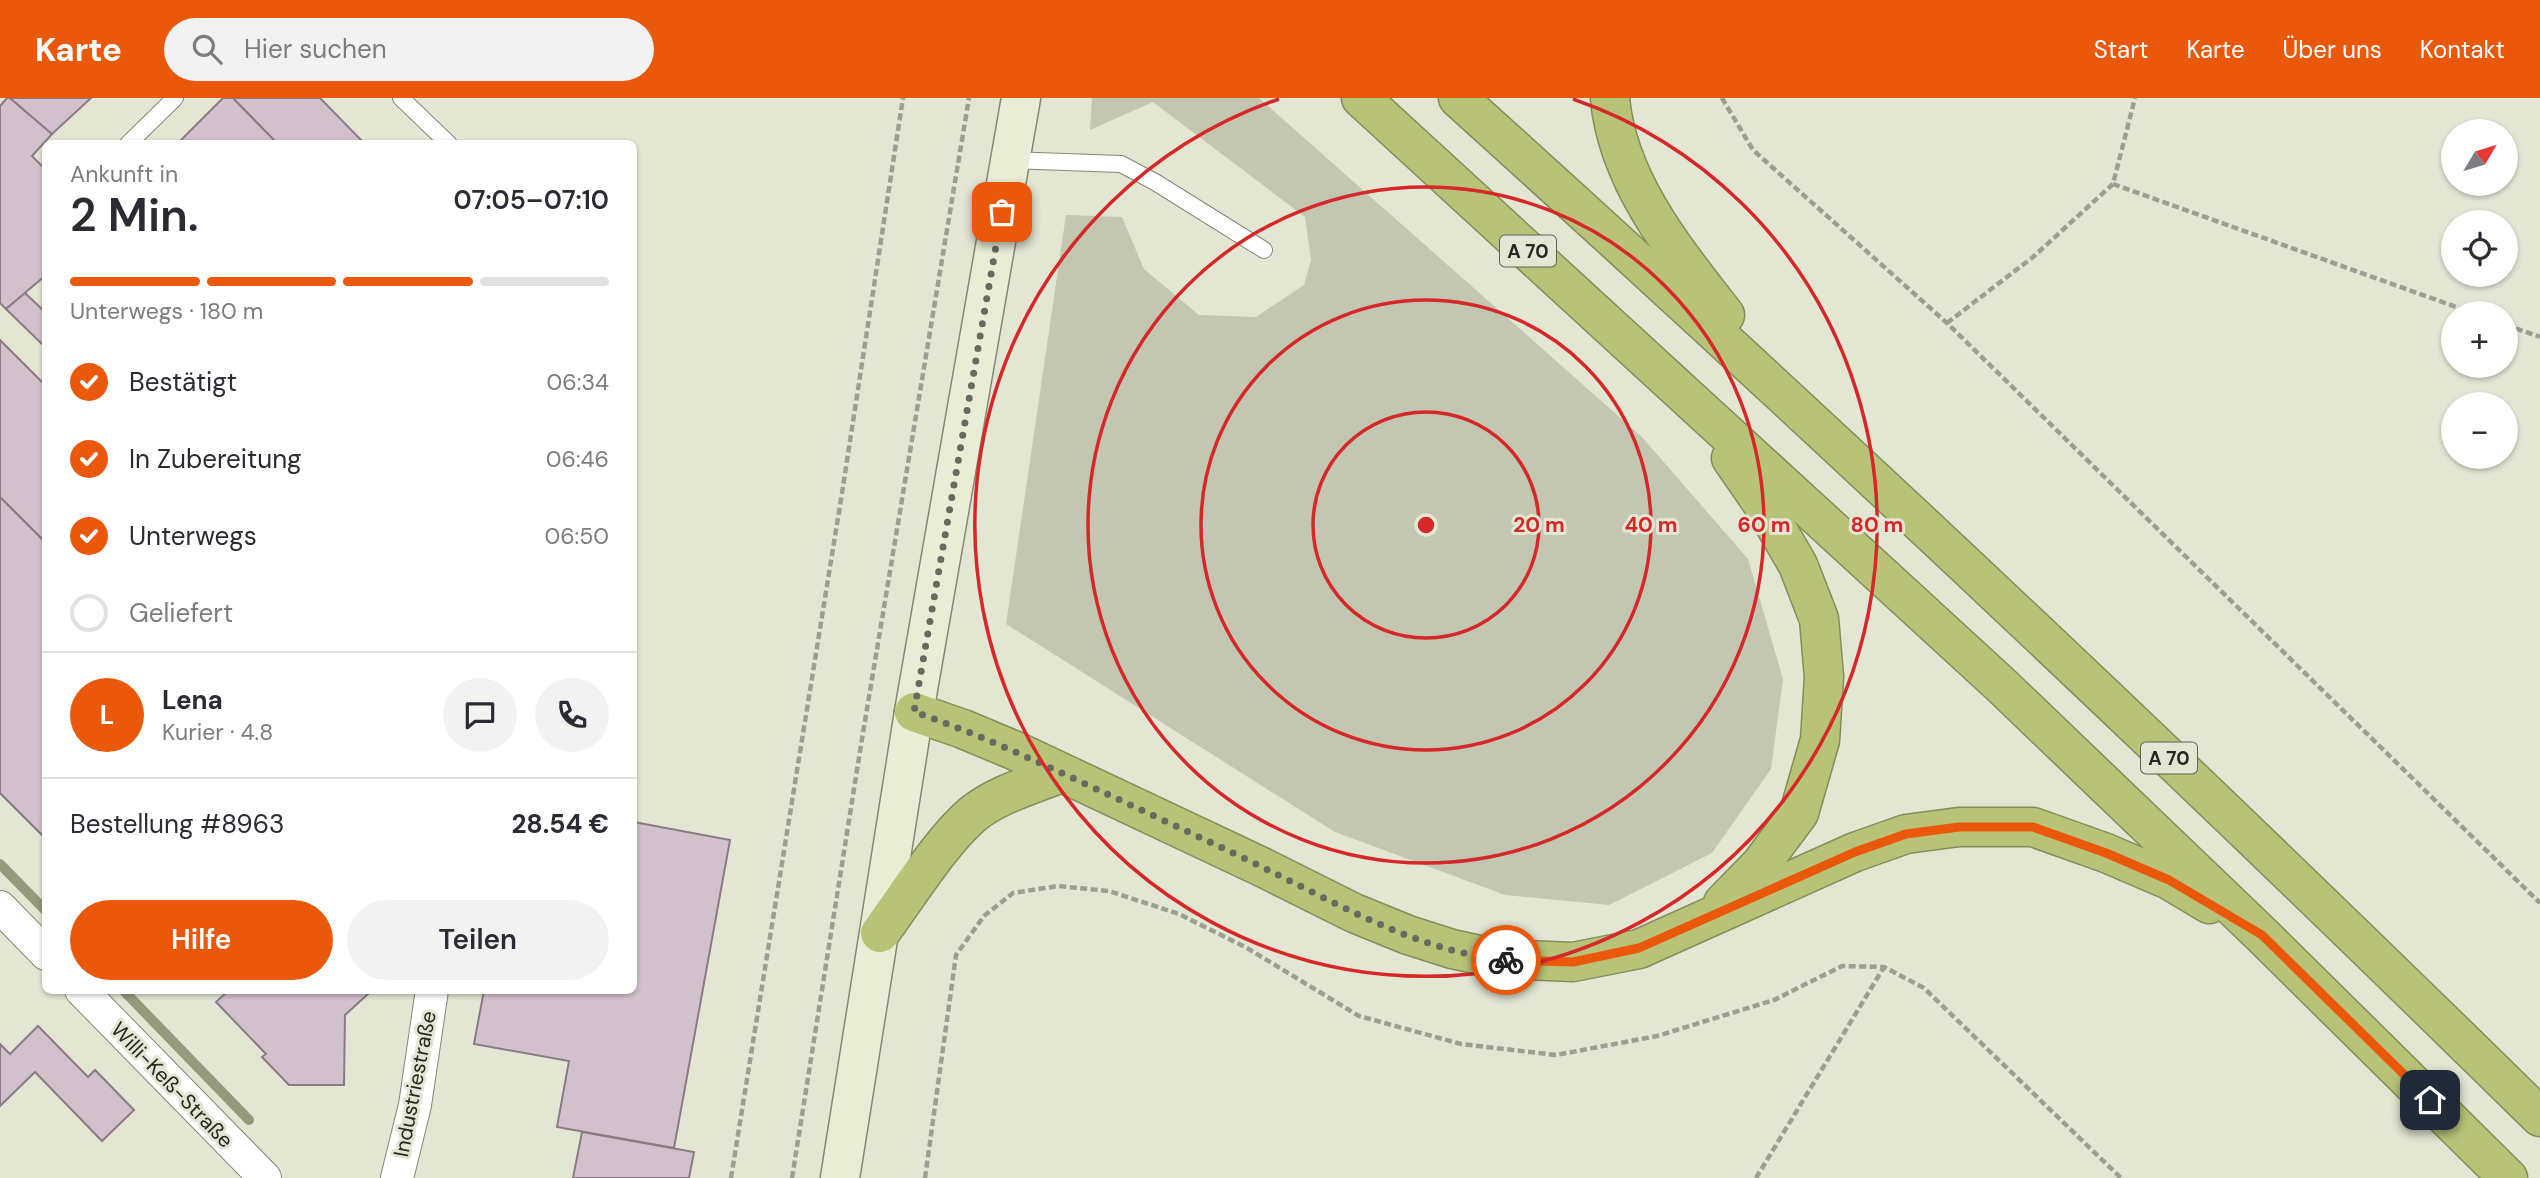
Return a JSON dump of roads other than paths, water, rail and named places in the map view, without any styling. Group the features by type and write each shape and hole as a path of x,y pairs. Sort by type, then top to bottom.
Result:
{"highway":[{"name":"A 70","path":"1361,98 2000,684 2262,935 2508,1178"},
{"name":"A 70","path":"1458,98 1661,281 2235,820 2540,1117"},
{"path":"1610,98 1612,121 1639,193 1687,266 1792,403"},
{"path":"1695,404 1762,503 1798,565 1819,619 1824,677 1820,740 1799,813 1732,897 1701,922"},
{"path":"914,712 963,729 1061,773 1354,913 1452,949 1498,959 1573,962 1639,948 1855,852 1906,834 1959,827 2033,827 2106,853 2169,880 2262,935"},
{"path":"880,933 948,841 974,814 1003,797 1061,773"}],"main road":[{"path":"840,1178 914,712 1021,98"}],"street":[{"path":"0,907 42,950"},
{"name":"Willi-Keß-Straße","path":"84,994 265,1178"},
{"name":"Industriestraße","path":"397,1178 415,1105 431,994"}],"lane":[{"path":"132,140 175,98"},
{"path":"401,98 445,140"},
{"path":"1011,160 1121,164 1264,250"}],"waterway":[{"path":"0,864 42,907"},
{"path":"127,994 249,1120"}]}
